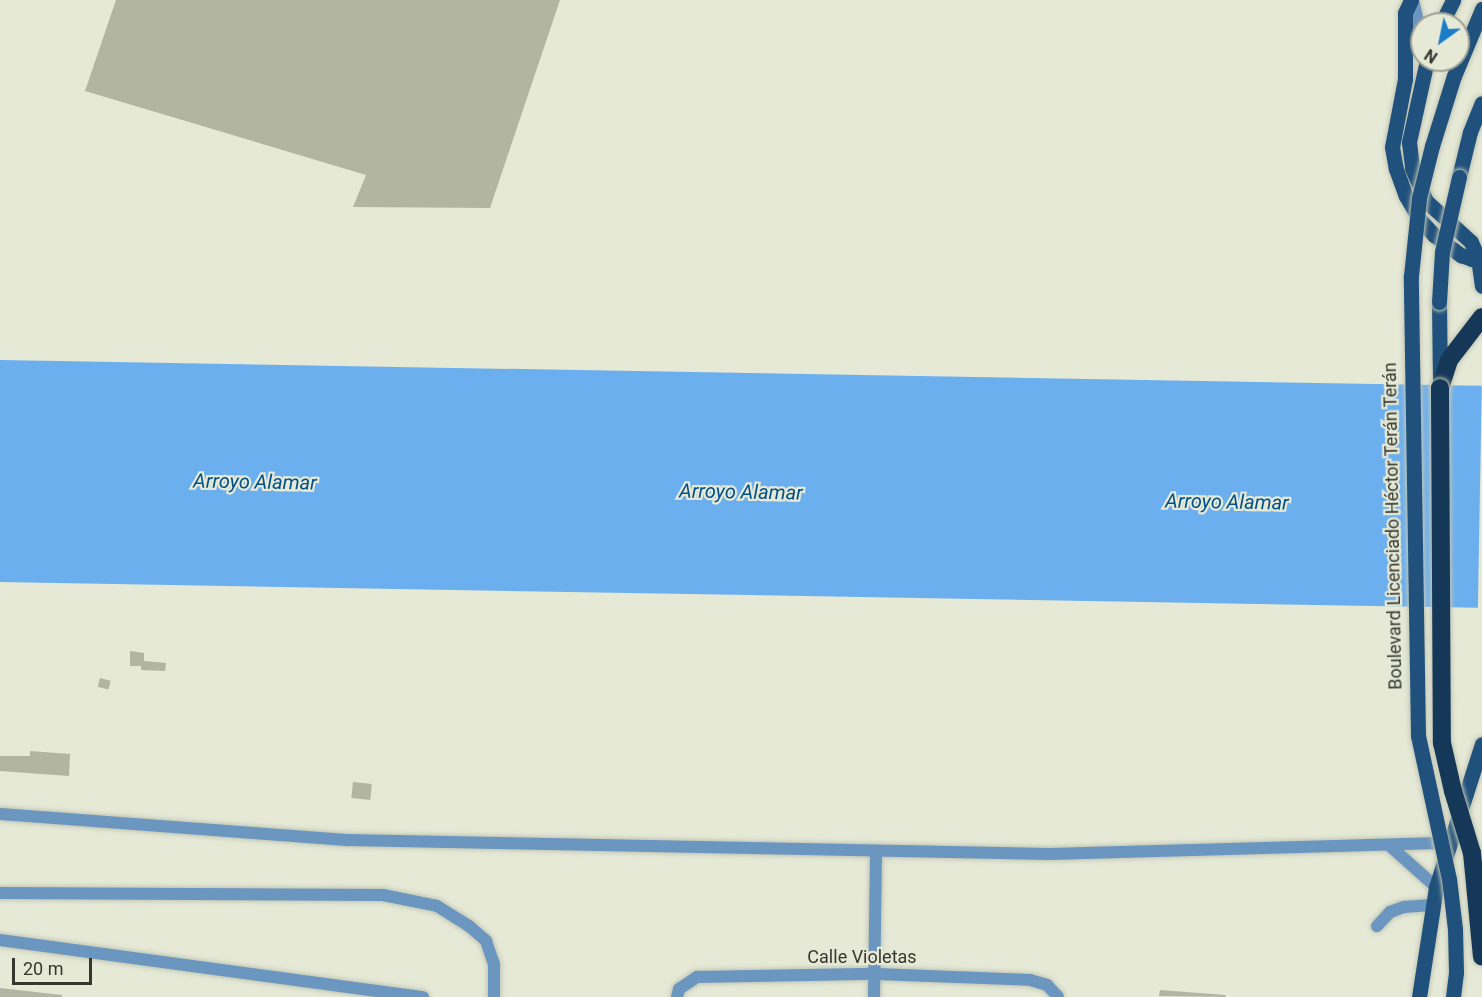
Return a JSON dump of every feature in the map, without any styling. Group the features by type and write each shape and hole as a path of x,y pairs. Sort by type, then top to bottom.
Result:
{"highway":[{"path":"1482,317 1449,360 1440,388 1442,743 1453,791 1472,853 1482,957"}],"main road":[{"path":"1412,0 1405,13 1405,79 1392,147 1396,170 1411,204 1434,235 1461,255 1472,259 1480,256"},
{"name":"Boulevard Licenciado Héctor Terán Terán","path":"1453,997 1456,972 1455,930 1449,879 1418,736 1411,276 1419,198 1432,146 1454,76 1482,9"},
{"path":"1424,72 1408,142 1412,168 1426,201 1471,242 1480,256 1482,286"},
{"path":"1440,388 1438,337 1442,252 1470,132 1482,103"},
{"path":"1419,997 1436,887 1482,744"}],"street":[{"path":"0,814 347,840 876,851 1050,854 1450,843"},
{"path":"1390,846 1436,887"},
{"path":"874,997 877,974 876,851"},
{"path":"0,893 383,896 437,906 470,926 486,941 494,964 494,997"},
{"path":"1377,926 1390,912 1404,907 1435,905"},
{"path":"0,940 423,997"},
{"name":"Calle Violetas","path":"678,993 697,977 877,974 1030,980 1047,985 1058,997"}],"water":[{"name":"Arroyo Alamar","path":"0,360 1482,386 1478,608 0,582"}],"building":[{"path":"116,0 560,0 490,208 353,207 366,175 85,91"},
{"path":"130,651 144,653 144,661 166,663 165,671 141,670 141,666 130,666"},
{"path":"100,678 111,681 108,690 98,687"},
{"path":"30,751 70,754 69,776 0,771 0,756 30,756"},
{"path":"353,782 372,784 370,800 351,798"},
{"path":"0,988 62,995 62,997 0,997"},
{"path":"1160,990 1226,995 1225,997 1159,996"}]}
